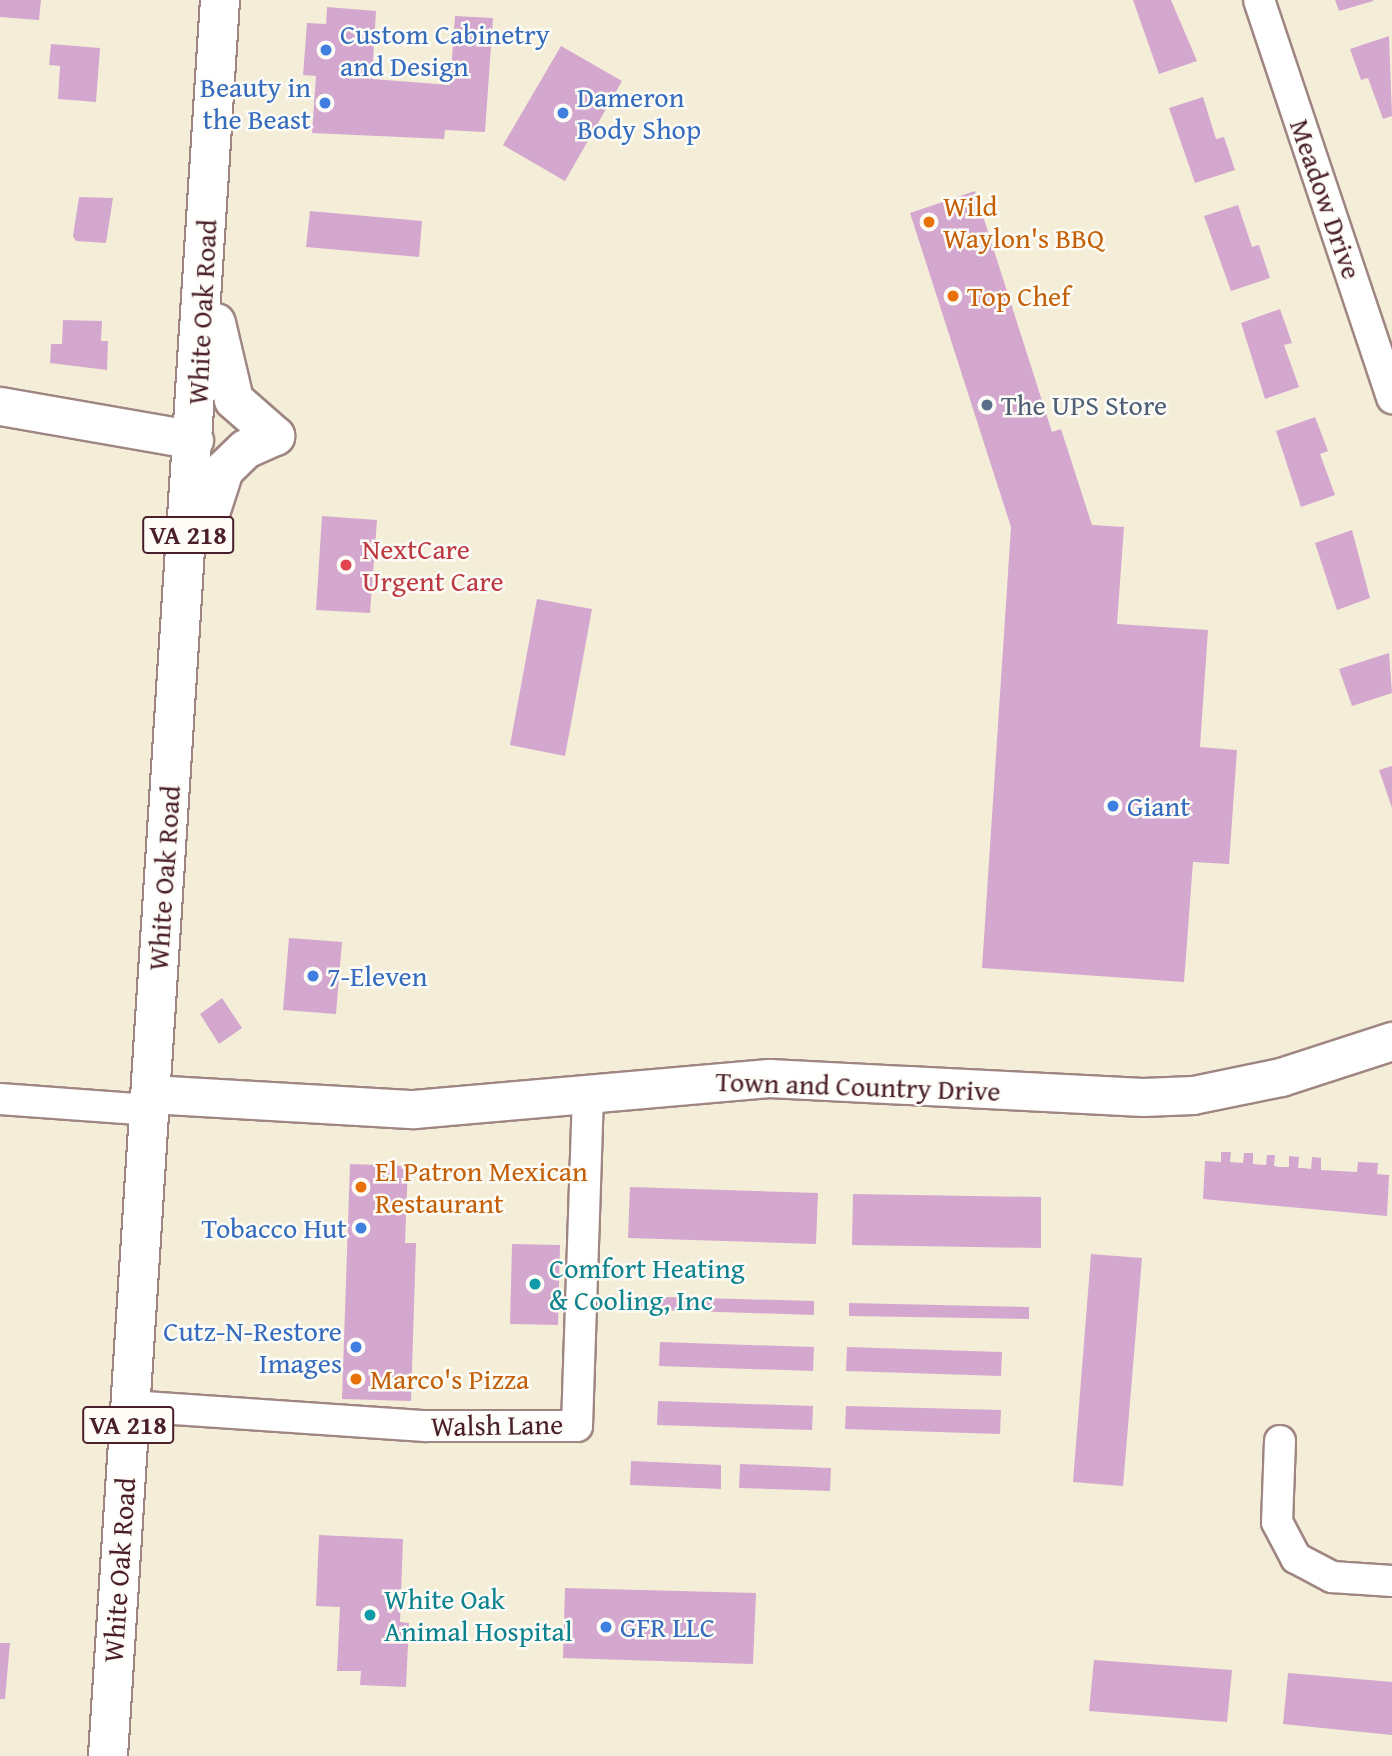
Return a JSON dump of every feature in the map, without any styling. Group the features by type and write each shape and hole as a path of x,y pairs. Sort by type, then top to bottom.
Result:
{"main road":[{"name":"White Oak Road","path":"108,1756 220,0"},
{"path":"181,631 217,485 233,459 275,436 234,400 205,267"}],"street":[{"name":"Meadow Drive","path":"1259,0 1392,398"},
{"path":"0,406 194,440"},
{"name":"Town and Country Drive","path":"149,1102 370,1109 769,1078 1143,1097 1193,1095 1281,1077 1392,1041"},
{"name":"Walsh Lane","path":"130,1406 425,1426 577,1426 588,1093"},
{"path":"0,1099 149,1102"},
{"path":"1280,1441 1277,1522 1296,1558 1332,1577 1392,1581"}],"building":[{"path":"0,0 41,0 39,20 0,17"},
{"path":"1133,0 1171,0 1197,61 1159,74"},
{"path":"1335,0 1373,0 1373,1 1339,11"},
{"path":"327,7 376,11 372,79 450,85 455,16 493,18 485,132 445,130 444,139 312,133 316,76 303,75 307,23 326,24"},
{"path":"1389,36 1392,116 1383,119 1368,78 1361,80 1350,49"},
{"path":"51,44 100,48 96,102 58,99 60,66 49,65"},
{"name":"Dameron Body Shop","path":"561,46 622,81 565,181 503,145"},
{"path":"1203,97 1216,139 1224,137 1235,170 1195,183 1169,108"},
{"name":"Giant","path":"975,191 1052,432 1061,429 1092,525 1124,527 1117,624 1208,630 1200,747 1237,750 1229,864 1193,862 1184,982 982,968 1011,527 910,213"},
{"path":"79,197 113,198 106,243 76,241 73,236"},
{"path":"1238,205 1252,247 1259,245 1270,278 1231,291 1204,216"},
{"path":"310,211 422,221 419,257 306,247"},
{"path":"1280,309 1292,343 1284,345 1299,387 1265,399 1241,323"},
{"path":"63,320 102,321 101,341 108,341 107,370 50,363 51,344 62,344"},
{"path":"1315,417 1328,451 1320,454 1335,495 1301,507 1276,431"},
{"name":"NextCare Urgent Care","path":"322,516 377,520 370,613 316,610"},
{"path":"1352,530 1370,598 1337,610 1315,543"},
{"path":"537,599 592,609 565,756 510,745"},
{"path":"1389,653 1392,693 1352,706 1339,669"},
{"path":"1392,766 1392,808 1379,770"},
{"name":"7-Eleven","path":"289,938 342,942 336,1014 283,1010"},
{"path":"222,998 242,1028 219,1044 200,1014"},
{"path":"1221,1152 1231,1152 1230,1162 1243,1163 1244,1153 1253,1153 1253,1164 1266,1165 1267,1155 1275,1155 1274,1166 1279,1167 1289,1167 1289,1156 1299,1157 1298,1168 1311,1169 1312,1157 1321,1158 1321,1170 1357,1172 1358,1162 1378,1163 1377,1174 1389,1175 1387,1216 1203,1199 1205,1161 1221,1162"},
{"path":"350,1164 408,1166 405,1243 416,1243 411,1401 342,1399"},
{"path":"630,1187 818,1193 816,1244 628,1238"},
{"path":"853,1194 1041,1197 1041,1248 852,1245"},
{"name":"Comfort Heating & Cooling, Inc","path":"512,1244 560,1245 558,1325 510,1324"},
{"path":"1091,1254 1142,1258 1123,1486 1073,1482"},
{"path":"628,1296 814,1301 814,1315 628,1309"},
{"path":"849,1303 1029,1307 1029,1319 849,1316"},
{"path":"660,1342 814,1347 813,1371 659,1366"},
{"path":"847,1347 1002,1352 1001,1376 846,1371"},
{"path":"658,1401 813,1406 812,1430 657,1425"},
{"path":"846,1406 1001,1410 1000,1434 845,1429"},
{"path":"631,1461 721,1465 721,1489 630,1485"},
{"path":"740,1464 831,1468 830,1491 739,1488"},
{"name":"White Oak Animal Hospital","path":"319,1535 403,1539 400,1622 409,1623 406,1687 360,1685 361,1671 337,1671 340,1607 316,1606"},
{"path":"565,1588 756,1593 753,1664 563,1658"},
{"path":"0,1643 10,1643 5,1699 0,1699"},
{"path":"1094,1660 1232,1670 1227,1722 1089,1711"},
{"path":"1288,1673 1392,1682 1392,1735 1283,1724"}],"place":[{"name":"Custom Cabinetry and Design","path":"326,50"},
{"name":"Beauty in the Beast","path":"325,103"},
{"name":"Dameron Body Shop","path":"563,113"},
{"name":"Wild Waylon's BBQ","path":"929,222"},
{"name":"Top Chef","path":"953,296"},
{"name":"The UPS Store","path":"987,405"},
{"name":"NextCare Urgent Care","path":"346,565"},
{"name":"Giant","path":"1113,806"},
{"name":"7-Eleven","path":"313,976"},
{"name":"El Patron Mexican Restaurant","path":"361,1187"},
{"name":"Tobacco Hut","path":"361,1228"},
{"name":"Comfort Heating & Cooling, Inc","path":"535,1284"},
{"name":"Cutz-N-Restore Images","path":"356,1347"},
{"name":"Marco's Pizza","path":"356,1379"},
{"name":"White Oak Animal Hospital","path":"370,1615"},
{"name":"GFR LLC","path":"606,1627"}]}
